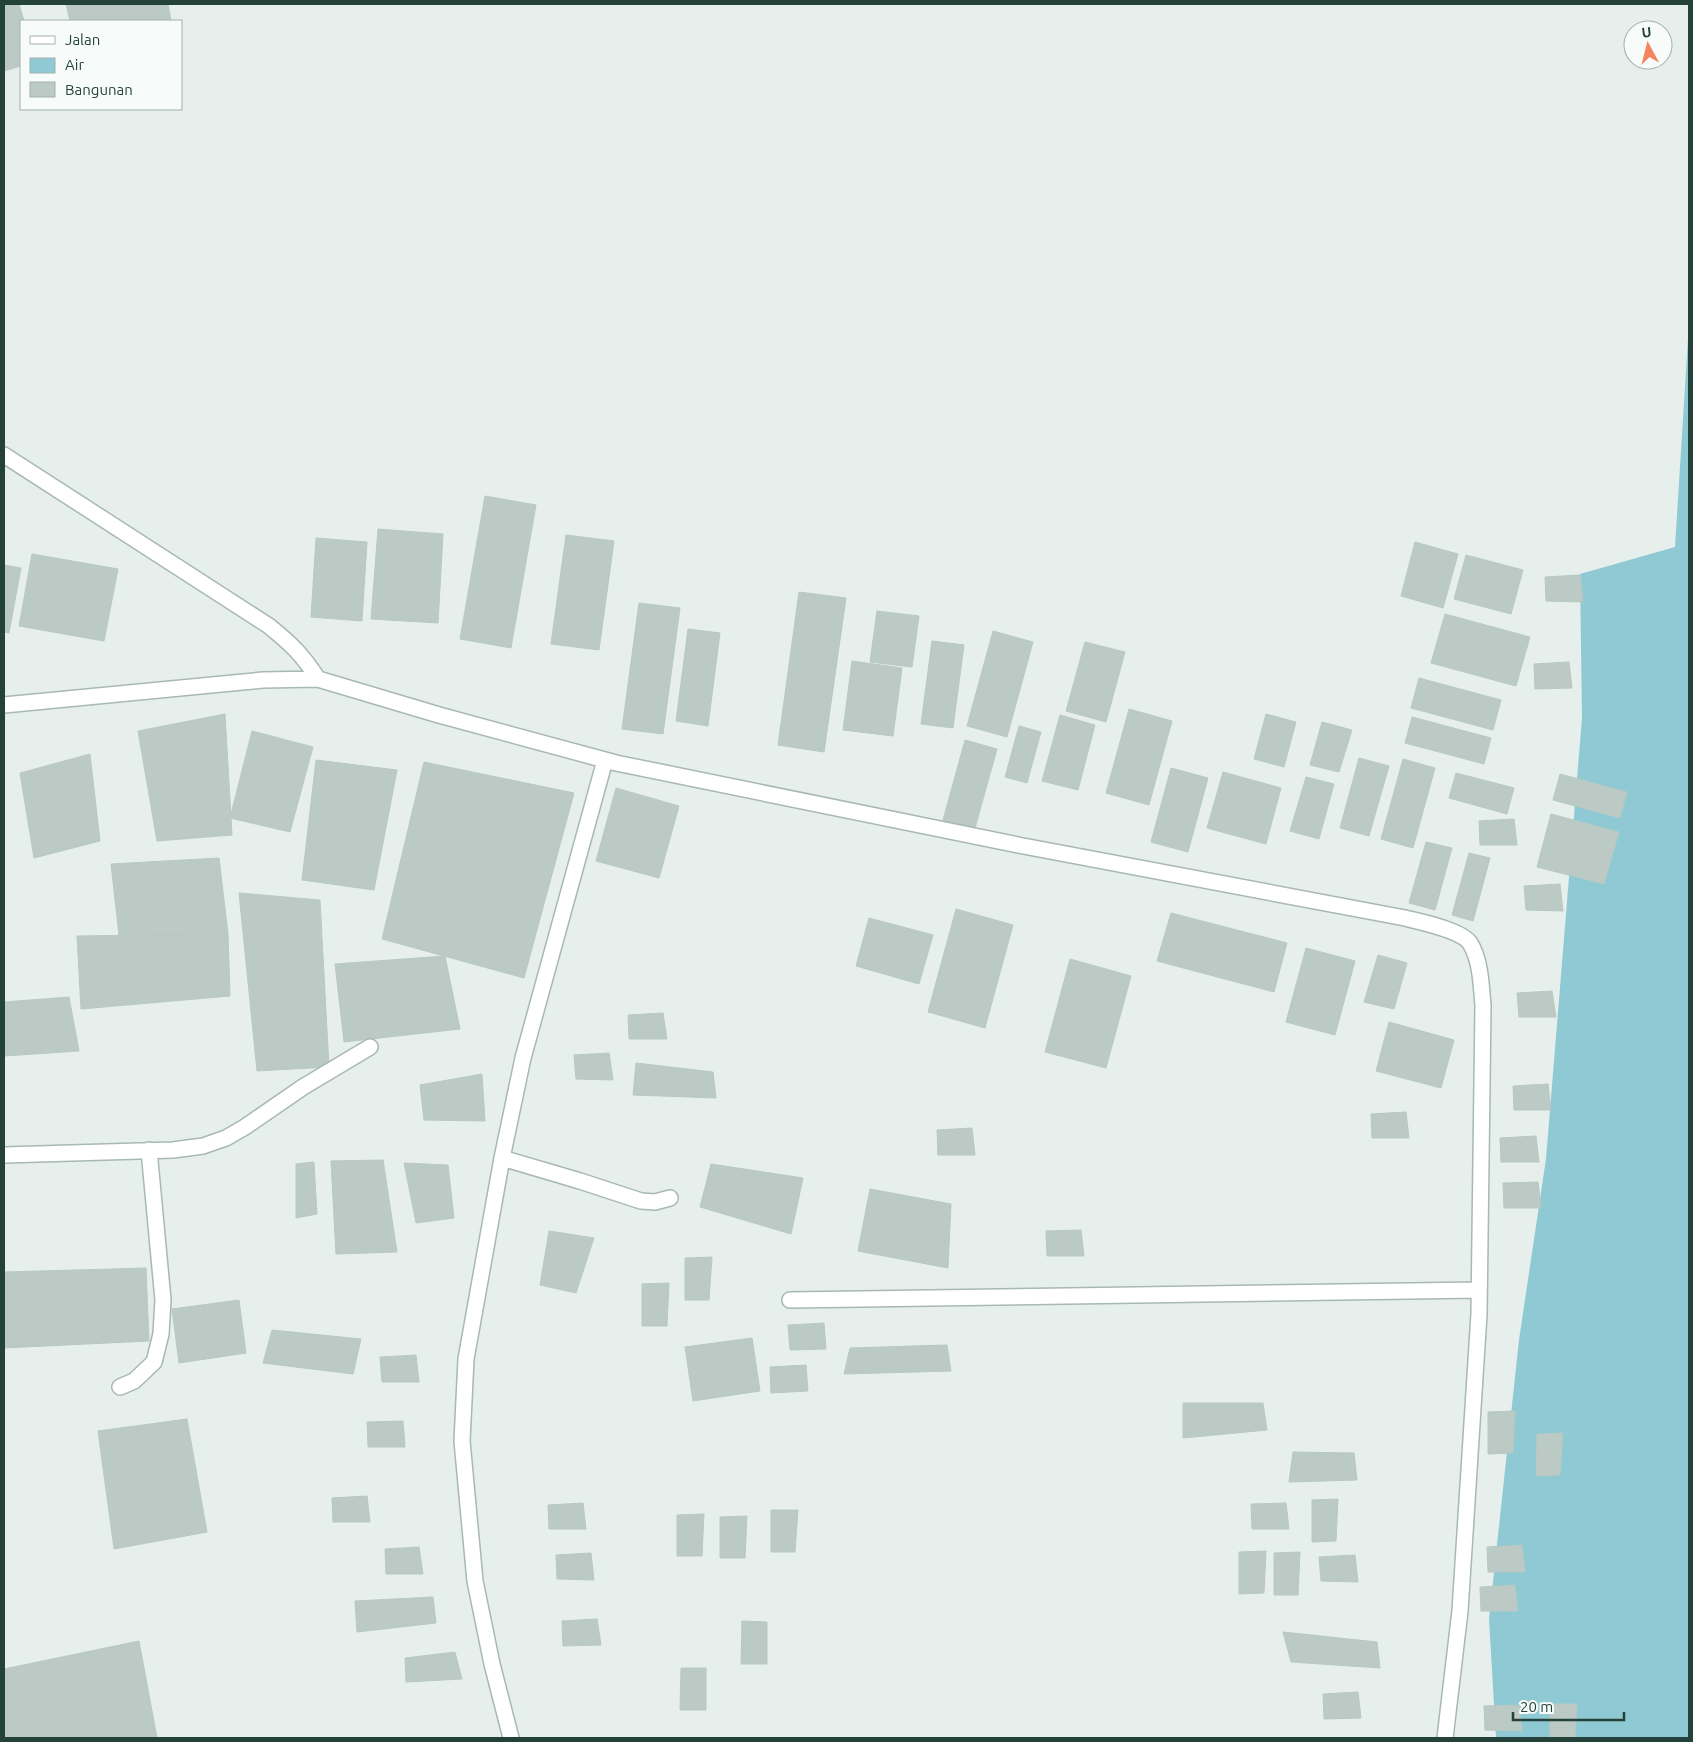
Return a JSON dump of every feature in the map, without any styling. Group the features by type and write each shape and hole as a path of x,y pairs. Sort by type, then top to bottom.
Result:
{"street":[{"path":"4,456 216,590 269,626 305,658 318,679"},
{"path":"4,705 263,680 318,679 440,716 605,760 1018,845 1405,918 1452,931 1469,942 1478,962 1483,1005 1479,1314 1460,1611 1445,1738"},
{"path":"510,1738 475,1581 462,1441 466,1359 502,1158 523,1058 605,760"},
{"path":"4,1156 173,1150 203,1146 226,1138 245,1127 303,1087 370,1046"},
{"path":"120,1387 134,1381 154,1362 161,1334 164,1300 149,1150"},
{"path":"502,1158 641,1201 655,1202 670,1198"},
{"path":"790,1300 1479,1290"}],"water":[{"path":"1689,323 1689,1738 1496,1738 1489,1619 1519,1340 1546,1159 1582,718 1580,574 1675,547"}],"building":[{"path":"4,4 19,4 24,20 20,20 20,66 4,71"},
{"path":"66,4 168,4 171,20 70,20"},
{"path":"485,496 536,505 511,648 460,639"},
{"path":"378,529 443,534 438,623 371,619"},
{"path":"566,535 614,541 599,650 551,644"},
{"path":"316,538 367,542 362,621 311,617"},
{"path":"1415,542 1458,554 1443,608 1401,596"},
{"path":"32,554 118,569 104,641 19,626"},
{"path":"1466,555 1523,570 1511,614 1454,599"},
{"path":"4,565 21,568 9,633 4,632"},
{"path":"1580,575 1583,602 1546,601 1545,577"},
{"path":"799,592 846,598 824,752 778,745"},
{"path":"639,603 680,608 663,734 622,729"},
{"path":"877,611 919,616 912,667 870,662"},
{"path":"1445,614 1530,637 1516,686 1431,663"},
{"path":"688,629 720,633 708,726 676,721"},
{"path":"993,631 1033,642 1007,737 967,726"},
{"path":"932,641 964,645 953,728 921,724"},
{"path":"1085,642 1125,652 1106,722 1066,711"},
{"path":"852,661 902,668 893,736 843,730"},
{"path":"1569,662 1572,688 1535,689 1534,664"},
{"path":"1419,678 1501,700 1493,730 1411,708"},
{"path":"1129,709 1172,721 1149,805 1106,793"},
{"path":"225,714 232,835 157,841 138,731"},
{"path":"1266,714 1296,722 1284,767 1254,759"},
{"path":"1060,715 1095,725 1078,790 1042,781"},
{"path":"1412,717 1491,738 1484,764 1405,743"},
{"path":"1322,722 1352,730 1339,772 1310,765"},
{"path":"1019,726 1041,732 1027,783 1005,777"},
{"path":"252,731 313,747 290,832 230,818"},
{"path":"965,740 997,749 975,828 943,820"},
{"path":"90,754 100,841 34,858 20,773"},
{"path":"1359,758 1389,766 1369,836 1340,828"},
{"path":"1403,759 1435,768 1413,848 1381,839"},
{"path":"316,760 397,770 374,890 302,880"},
{"path":"424,762 574,793 524,978 382,939"},
{"path":"1171,768 1208,778 1188,852 1151,842"},
{"path":"1223,772 1281,788 1266,844 1207,828"},
{"path":"1456,773 1514,788 1507,814 1449,798"},
{"path":"1560,774 1627,792 1620,818 1553,800"},
{"path":"1306,777 1334,784 1319,839 1290,831"},
{"path":"616,788 679,806 659,878 596,861"},
{"path":"1551,814 1619,832 1604,884 1537,867"},
{"path":"1514,819 1517,845 1480,845 1479,821"},
{"path":"1426,842 1452,848 1435,910 1409,903"},
{"path":"1469,853 1490,858 1473,921 1452,915"},
{"path":"219,858 228,934 119,935 111,864"},
{"path":"1560,884 1563,911 1526,910 1524,886"},
{"path":"239,893 320,900 329,1067 257,1071"},
{"path":"956,909 1013,925 985,1028 928,1012"},
{"path":"1171,913 1287,943 1274,992 1157,961"},
{"path":"869,918 933,935 919,984 856,966"},
{"path":"228,934 230,996 81,1009 77,936"},
{"path":"1306,948 1355,961 1335,1035 1286,1022"},
{"path":"1378,955 1407,963 1394,1009 1364,1002"},
{"path":"445,956 460,1029 344,1042 335,964"},
{"path":"1070,959 1131,976 1106,1068 1045,1052"},
{"path":"1552,991 1556,1017 1519,1017 1517,993"},
{"path":"69,997 79,1051 4,1056 4,1002"},
{"path":"663,1013 667,1039 629,1039 628,1015"},
{"path":"1389,1022 1454,1040 1441,1088 1376,1071"},
{"path":"609,1053 613,1080 576,1079 574,1055"},
{"path":"636,1063 713,1072 716,1098 633,1095"},
{"path":"482,1074 485,1121 424,1120 420,1085"},
{"path":"1548,1084 1551,1110 1514,1110 1513,1086"},
{"path":"1406,1112 1409,1138 1372,1138 1371,1114"},
{"path":"972,1128 975,1155 938,1155 937,1130"},
{"path":"1536,1136 1539,1162 1501,1162 1500,1138"},
{"path":"383,1160 397,1252 336,1254 331,1161"},
{"path":"314,1162 317,1214 296,1218 296,1164"},
{"path":"404,1163 448,1165 454,1218 416,1223"},
{"path":"711,1164 803,1178 791,1234 700,1207"},
{"path":"1538,1182 1541,1208 1504,1208 1503,1183"},
{"path":"870,1189 951,1204 948,1268 858,1251"},
{"path":"1081,1230 1084,1256 1047,1256 1046,1231"},
{"path":"549,1231 594,1238 576,1293 540,1285"},
{"path":"712,1257 709,1300 685,1300 685,1258"},
{"path":"146,1268 149,1341 4,1348 4,1272"},
{"path":"669,1283 667,1326 642,1326 642,1284"},
{"path":"239,1300 246,1353 179,1363 172,1309"},
{"path":"824,1323 826,1349 790,1350 788,1325"},
{"path":"272,1330 361,1339 353,1374 263,1363"},
{"path":"752,1338 760,1391 693,1401 685,1347"},
{"path":"947,1345 951,1371 844,1374 850,1348"},
{"path":"416,1355 419,1382 382,1382 380,1357"},
{"path":"806,1365 808,1391 771,1393 770,1367"},
{"path":"1183,1403 1263,1403 1267,1430 1183,1438"},
{"path":"1515,1411 1513,1453 1488,1454 1488,1412"},
{"path":"187,1419 207,1532 114,1549 98,1431"},
{"path":"403,1421 405,1447 368,1447 367,1422"},
{"path":"1563,1433 1560,1475 1536,1476 1537,1434"},
{"path":"1293,1452 1354,1453 1357,1480 1289,1482"},
{"path":"367,1496 370,1522 333,1522 332,1498"},
{"path":"1338,1499 1336,1541 1312,1542 1312,1500"},
{"path":"583,1503 586,1529 549,1529 548,1505"},
{"path":"1286,1503 1289,1529 1252,1529 1251,1504"},
{"path":"771,1510 798,1510 795,1552 771,1552"},
{"path":"704,1514 702,1556 677,1556 677,1515"},
{"path":"747,1516 745,1558 720,1558 720,1517"},
{"path":"1522,1545 1525,1572 1488,1572 1487,1547"},
{"path":"419,1547 423,1574 386,1574 385,1549"},
{"path":"1266,1551 1264,1593 1239,1594 1239,1552"},
{"path":"1300,1552 1298,1595 1274,1595 1274,1553"},
{"path":"591,1553 594,1580 557,1579 556,1555"},
{"path":"1355,1555 1358,1582 1321,1581 1319,1557"},
{"path":"1515,1585 1518,1611 1481,1611 1480,1587"},
{"path":"433,1597 436,1623 357,1632 355,1601"},
{"path":"597,1619 601,1645 563,1646 562,1621"},
{"path":"742,1621 767,1622 767,1664 741,1664"},
{"path":"1283,1632 1377,1642 1380,1668 1291,1662"},
{"path":"139,1641 157,1738 4,1738 4,1669"},
{"path":"455,1652 462,1679 406,1682 405,1658"},
{"path":"681,1668 706,1668 706,1710 680,1710"},
{"path":"1358,1692 1361,1718 1324,1719 1323,1694"},
{"path":"1550,1704 1577,1704 1575,1738 1550,1738"},
{"path":"1519,1705 1522,1731 1485,1730 1484,1706"}]}
